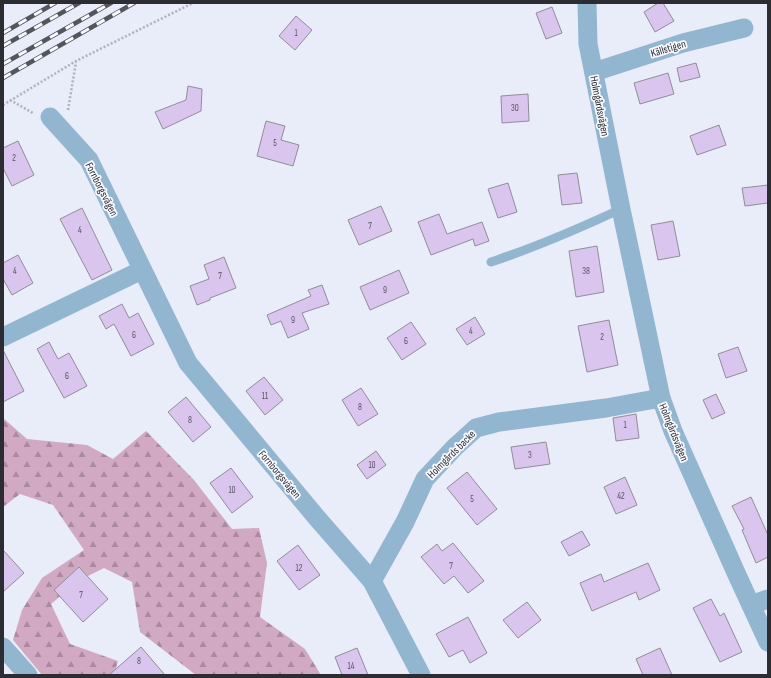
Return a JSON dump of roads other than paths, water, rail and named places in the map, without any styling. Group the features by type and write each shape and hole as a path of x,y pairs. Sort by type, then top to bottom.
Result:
{"street":[{"name":"Holmgårdsvägen","path":"587,3 588,44 661,398 671,427 759,602 768,642"},
{"name":"Källstigen","path":"594,72 683,43 744,28"},
{"name":"Fornborgsvägen","path":"50,117 89,160 188,363 372,582 421,675"},
{"path":"3,338 142,270"},
{"name":"Holmgårds backe","path":"372,582 405,522 425,479 454,447 476,428 499,422 606,408 661,398"},
{"path":"3,647 28,675"}],"lane":[{"path":"491,262 520,253 570,233 621,209"}],"railway":[{"path":"3,33 55,3"},
{"path":"3,46 79,3"},
{"path":"3,64 111,3"},
{"path":"3,78 134,3"}]}
